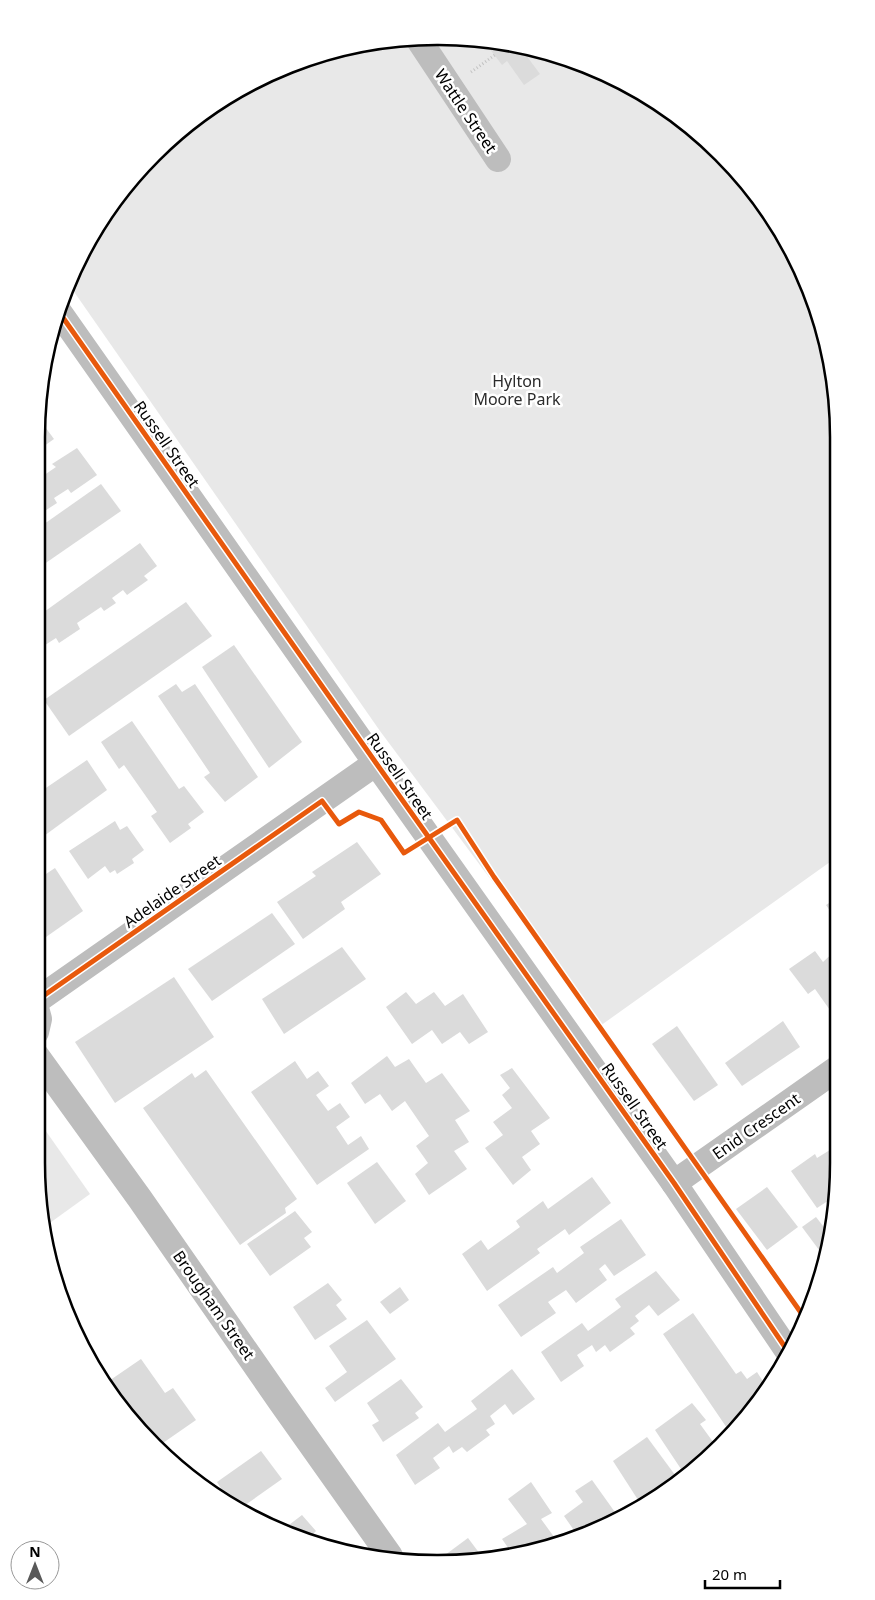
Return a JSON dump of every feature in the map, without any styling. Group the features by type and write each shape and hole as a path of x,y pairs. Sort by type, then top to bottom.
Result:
{"street":[{"name":"Wattle Street","path":"423,46 498,159"},
{"name":"Russell Street","path":"64,319 674,1183 784,1346"},
{"name":"Adelaide Street","path":"45,995 376,763"},
{"name":"Brougham Street","path":"45,1067 387,1552"},
{"name":"Enid Crescent","path":"674,1183 830,1074"}],"green space":[{"name":"Hylton Moore Park","path":"438,45 489,48 539,58 588,75 634,98 676,126 715,160 749,199 777,241 800,287 817,336 827,386 829,412 830,862 600,1026 380,731 73,291 85,264 111,219 142,179 179,142 219,111 241,98 287,75 336,58 386,48 412,46"},
{"path":"45,1130 90,1194 50,1223 46,1188"}],"building":[{"path":"489,48 526,55 540,74 524,85 507,61 502,65"},
{"path":"45,427 54,439 45,445"},
{"path":"77,448 97,475 71,493 68,489 54,498 57,503 45,511 45,475 56,467 52,464"},
{"path":"101,484 121,511 45,563 45,523"},
{"path":"140,543 157,566 144,576 148,580 127,595 123,590 112,598 116,603 104,611 101,607 77,623 80,629 59,643 56,638 45,645 45,611"},
{"path":"186,602 212,636 69,736 45,699"},
{"path":"234,645 302,742 269,768 202,667"},
{"path":"176,684 182,692 195,684 258,777 225,802 204,777 210,773 158,696"},
{"path":"132,721 179,789 184,786 204,812 188,824 191,828 170,843 151,816 157,812 124,765 119,769 101,742"},
{"path":"87,760 107,790 45,835 45,789"},
{"path":"115,821 120,830 127,826 144,850 132,859 134,863 117,874 115,870 110,873 105,866 88,879 69,851"},
{"path":"357,842 381,874 341,902 345,909 303,939 277,902 316,876 312,872"},
{"path":"55,868 83,911 45,938 45,875"},
{"path":"830,902 830,911 826,905"},
{"path":"272,913 295,944 212,1001 188,969"},
{"path":"342,947 366,979 284,1034 262,999"},
{"path":"815,951 823,962 830,956 830,1010 815,989 808,994 789,969"},
{"path":"174,977 214,1037 115,1103 75,1042"},
{"path":"406,992 416,1004 434,992 445,1006 463,994 488,1032 469,1044 460,1032 442,1044 432,1030 412,1044 386,1007"},
{"path":"783,1021 800,1047 742,1086 725,1063"},
{"path":"677,1026 718,1085 694,1101 652,1044"},
{"path":"387,1056 395,1067 409,1059 426,1083 442,1073 470,1111 455,1120 469,1142 454,1151 467,1169 429,1195 415,1174 428,1163 416,1146 429,1136 405,1101 392,1111 380,1094 365,1104 351,1083"},
{"path":"295,1061 307,1079 318,1071 329,1086 316,1095 328,1111 340,1103 350,1117 336,1127 348,1145 361,1136 369,1149 317,1185 251,1092"},
{"path":"512,1068 550,1118 531,1131 540,1144 522,1157 531,1170 513,1185 485,1148 503,1135 493,1122 512,1108 502,1095 510,1088 500,1075"},
{"path":"206,1070 297,1199 285,1208 286,1213 240,1245 143,1108 192,1073 195,1078"},
{"path":"830,1150 828,1201 817,1208 791,1171 815,1154 817,1158"},
{"path":"377,1162 406,1201 375,1224 347,1183"},
{"path":"592,1177 611,1203 569,1235 565,1229 537,1249 540,1253 487,1291 462,1254 481,1240 488,1250 520,1227 516,1221 543,1201 548,1209"},
{"path":"767,1187 798,1227 767,1250 736,1209"},
{"path":"295,1211 312,1232 304,1238 311,1247 270,1276 247,1244"},
{"path":"816,1217 824,1228 820,1251 802,1227"},
{"path":"621,1219 646,1255 614,1276 605,1264 599,1269 607,1280 576,1303 566,1290 548,1302 556,1313 521,1337 498,1305 553,1267 557,1273 584,1253 580,1247"},
{"path":"656,1271 680,1300 658,1316 649,1305 635,1316 639,1321 630,1328 635,1334 610,1352 605,1345 596,1352 592,1345 577,1355 584,1366 561,1382 541,1352 582,1323 588,1331 621,1307 615,1299"},
{"path":"328,1283 342,1300 336,1305 347,1319 315,1340 293,1307"},
{"path":"400,1287 409,1300 390,1314 380,1302"},
{"path":"693,1313 736,1374 741,1371 747,1379 757,1372 763,1382 727,1428 663,1334"},
{"path":"367,1320 396,1359 335,1402 325,1388 347,1372 329,1346"},
{"path":"141,1359 165,1393 173,1388 196,1420 163,1443 142,1421 110,1380"},
{"path":"512,1369 535,1399 513,1415 505,1404 490,1416 495,1424 486,1430 490,1435 467,1452 462,1447 453,1453 449,1446 433,1458 440,1468 415,1485 396,1455 438,1423 445,1432 477,1409 471,1401"},
{"path":"401,1379 423,1407 415,1413 419,1418 383,1442 372,1425 379,1421 367,1403"},
{"path":"692,1403 706,1420 700,1424 713,1442 681,1470 655,1430"},
{"path":"647,1437 675,1475 638,1500 613,1461"},
{"path":"261,1451 282,1479 246,1505 223,1491 217,1482"},
{"path":"592,1480 615,1513 574,1530 564,1516 583,1502 575,1491"},
{"path":"531,1482 552,1513 541,1519 554,1537 508,1548 502,1539 527,1524 508,1499"},
{"path":"302,1515 316,1531 313,1534 288,1525"},
{"path":"468,1538 479,1553 463,1554 445,1555"}],"cycle path":[{"path":"64,319 674,1183 784,1346"},
{"path":"45,995 322,801 339,824 359,812 381,820 404,853 457,820 494,877 800,1312"}]}
